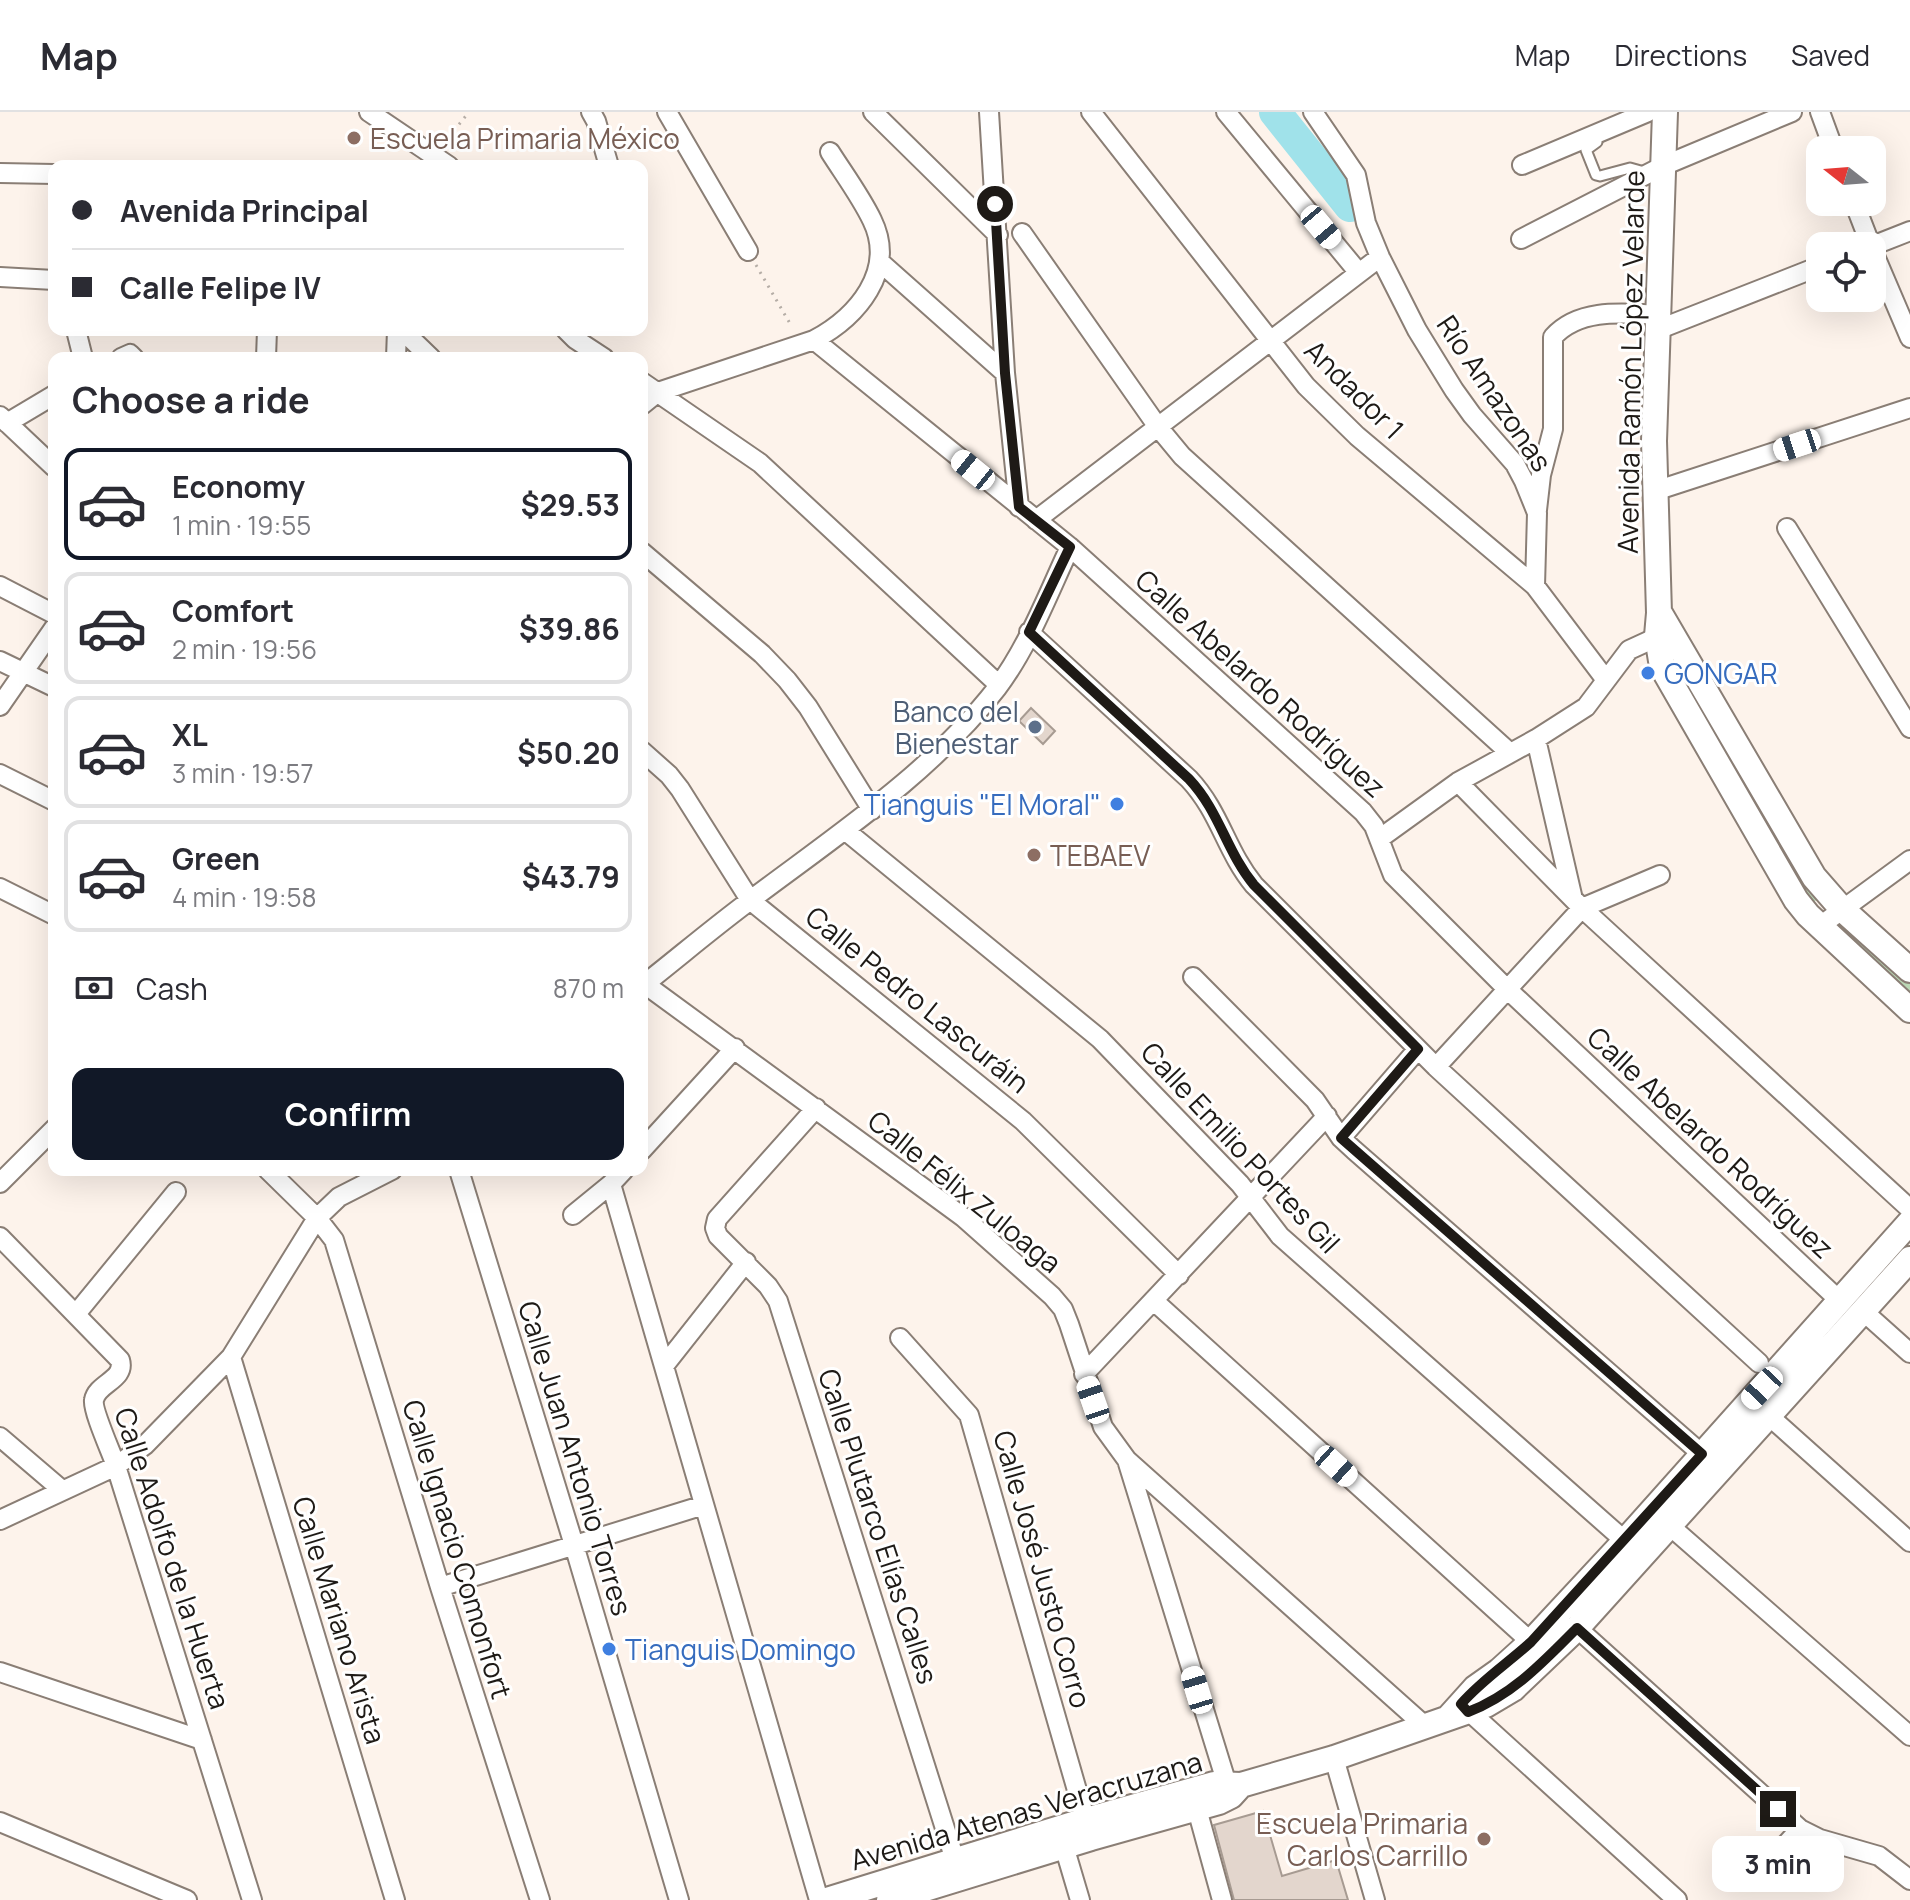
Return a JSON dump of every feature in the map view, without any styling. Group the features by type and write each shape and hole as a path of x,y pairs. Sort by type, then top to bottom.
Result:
{"main road":[{"name":"Avenida Ramón López Velarde","path":"1665,112 1655,170 1658,322 1655,491 1662,667 1796,900 1910,1010"},
{"path":"1662,627 1814,877 1842,909 1910,970"},
{"name":"Avenida Atenas Veracruzana","path":"1451,1715 1475,1688 1531,1642 1625,1541 1711,1462 1760,1407 1840,1301 1910,1222"},
{"name":"Avenida Atenas Veracruzana","path":"1760,1407 1863,1311 1910,1259"},
{"name":"Avenida Atenas Veracruzana","path":"827,1900 955,1860 1089,1829 1197,1809 1233,1788 1334,1758 1486,1705 1513,1689 1577,1628 1670,1526 1711,1462"},
{"name":"Avenida Atenas Veracruzana","path":"889,1900 929,1894 1064,1846 1089,1829 1214,1784 1233,1788"}],"street":[{"path":"369,112 441,160"},
{"path":"591,112 607,160"},
{"path":"667,112 748,251"},
{"path":"873,112 998,235"},
{"path":"989,112 1005,373 1019,507"},
{"name":"Andador 1","path":"1091,112 1306,386 1357,436 1535,586 1606,680"},
{"path":"1226,112 1359,273"},
{"name":"Río Amazonas","path":"1313,112 1356,175 1366,223 1417,330 1472,415 1515,464 1537,513 1535,586"},
{"path":"1522,165 1648,112"},
{"path":"1521,239 1655,170 1792,112"},
{"path":"1820,112 1829,136"},
{"path":"650,387 808,342 837,328 870,292 880,262 879,242 873,222 830,152"},
{"path":"0,173 48,174"},
{"path":"1886,241 1910,231"},
{"path":"1022,233 1158,427 1182,456 1510,753"},
{"path":"1036,520 1380,257"},
{"path":"880,262 1005,373"},
{"path":"1537,513 1541,475 1553,429 1553,337 1560,329 1596,314 1658,322 1806,271"},
{"path":"0,277 48,280"},
{"path":"1886,282 1910,338"},
{"path":"406,336 424,352"},
{"path":"572,336 595,352"},
{"name":"Calle Abelardo Rodríguez","path":"808,342 1070,547 1363,812 1374,826 1393,875 1507,989 1840,1301"},
{"path":"650,387 760,463 999,685"},
{"path":"48,398 3,420 48,461"},
{"path":"1655,491 1910,408"},
{"path":"1787,528 1910,728"},
{"path":"648,980 750,900 846,831 963,728 999,685 1029,632 1070,547"},
{"path":"648,557 762,654 787,680 808,707 872,810"},
{"path":"0,586 48,611"},
{"path":"1379,839 1458,782 1586,707 1629,650 1662,627"},
{"path":"1029,632 1206,797 1234,856 1254,885 1436,1067 1759,1363"},
{"path":"0,706 48,637"},
{"path":"0,661 48,684"},
{"path":"1536,739 1577,903"},
{"name":"Calle Pedro Lascuráin","path":"648,756 680,789 750,900 1023,1121 1179,1275"},
{"path":"0,774 48,798"},
{"path":"1458,782 1577,903 1910,1209"},
{"name":"Calle Emilio Portes Gil","path":"846,831 1100,1039 1240,1184 1280,1236 1625,1541"},
{"path":"1820,926 1910,860"},
{"path":"1436,1067 1507,989 1577,903 1660,875"},
{"path":"0,888 48,912"},
{"path":"1193,977 1315,1100 1341,1138 1711,1462"},
{"name":"Calle Félix Zuloaga","path":"648,987 963,1217 1063,1309 1103,1427 1127,1460 1233,1788"},
{"path":"648,1143 735,1048"},
{"path":"1341,1138 1418,1049"},
{"name":"Calle Plutarco Elías Calles","path":"816,1108 717,1219 715,1228 718,1236 746,1262 778,1301 955,1860"},
{"path":"1084,1374 1327,1116"},
{"path":"0,1183 48,1135"},
{"name":"Calle Ignacio Comonfort","path":"274,1176 317,1218 334,1240 540,1900"},
{"path":"0,1520 116,1466 145,1445 231,1357 317,1218 339,1197 380,1176"},
{"name":"Calle Juan Antonio Torres","path":"461,1176 679,1900"},
{"path":"573,1215 618,1177 664,1366 819,1900"},
{"path":"76,1314 176,1192"},
{"name":"Calle Adolfo de la Huerta","path":"0,1237 120,1360 119,1373 97,1392 94,1399 252,1900"},
{"path":"664,1366 746,1262"},
{"path":"1154,1301 1531,1642"},
{"path":"1863,1311 1910,1353"},
{"name":"Calle José Justo Corro","path":"900,1338 969,1415 1089,1829"},
{"name":"Calle Mariano Arista","path":"231,1357 395,1900"},
{"path":"1760,1407 1910,1542"},
{"path":"0,1437 62,1490"},
{"path":"1127,1460 1451,1715 1677,1900"},
{"path":"440,1587 704,1505"},
{"path":"1670,1526 1910,1736"},
{"path":"1577,1628 1800,1829 1820,1839 1879,1856 1910,1880"},
{"path":"0,1672 202,1740"},
{"path":"1334,1758 1375,1900"},
{"path":"1197,1809 1222,1900"},
{"path":"0,1822 187,1900"},
{"path":"1767,1865 1800,1829"},
{"path":"1064,1846 1080,1900"}],"lane":[{"path":"1630,120 1625,130 1587,148 1593,171 1600,176 1634,168 1655,170"}],"path":[{"path":"443,160 469,112"},
{"path":"748,251 808,342"}],"green space":[{"path":"1671,655 1818,899 1812,903 1665,659"},
{"path":"1847,927 1910,981 1910,994 1842,934"}],"building":[{"name":"Banco del Bienestar","path":"1031,708 1055,731 1043,744 1019,721"},
{"path":"1263,1811 1282,1876 1336,1860 1348,1900 1234,1900 1214,1825"}],"waterway":[{"path":"1275,112 1350,206"}],"place":[{"name":"Escuela Primaria México","path":"354,138"},
{"name":"GONGAR","path":"1648,673"},
{"name":"Banco del Bienestar","path":"1035,727"},
{"name":"Tianguis \"El Moral\"","path":"1117,804"},
{"name":"TEBAEV","path":"1034,855"},
{"name":"Tianguis Domingo","path":"609,1649"},
{"name":"Escuela Primaria Carlos Carrillo","path":"1484,1839"}],"route":[{"path":"995,204 1005,373 1019,507 1070,547 1029,632 1206,797 1234,856 1254,885 1418,1049 1341,1138 1702,1454 1531,1642 1475,1688 1461,1704 1468,1712 1513,1689 1577,1628 1778,1809"}]}
